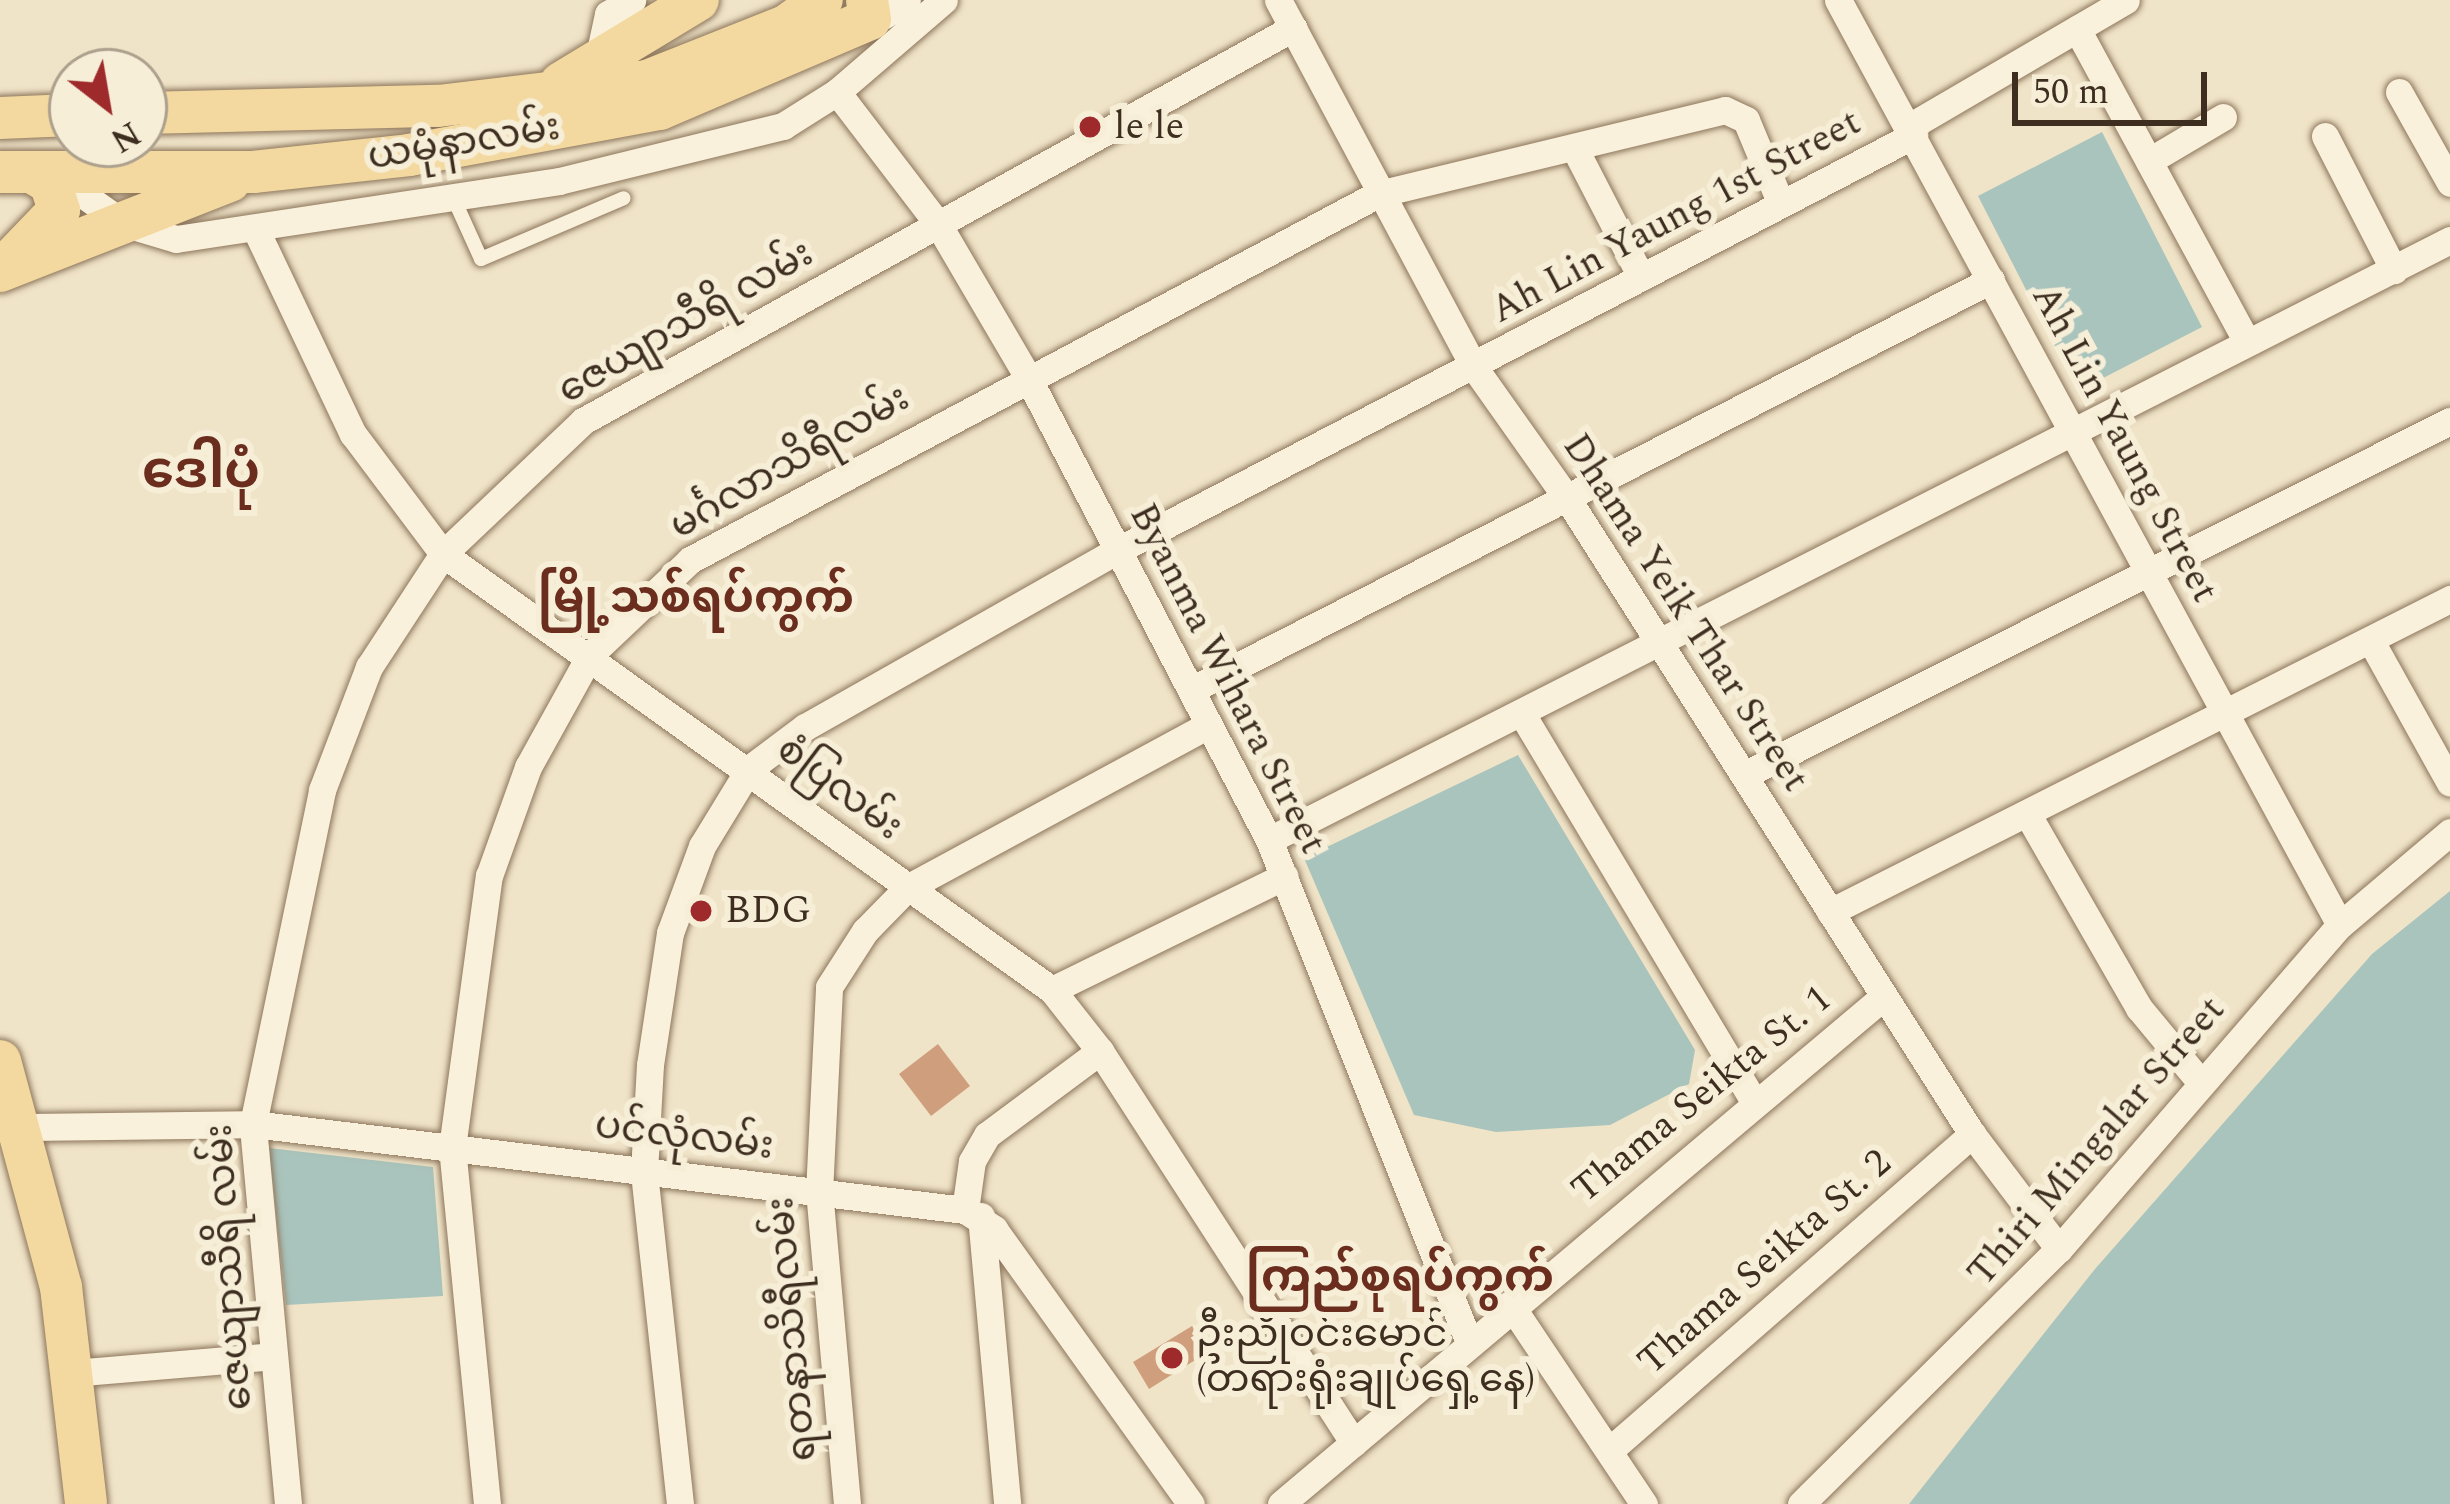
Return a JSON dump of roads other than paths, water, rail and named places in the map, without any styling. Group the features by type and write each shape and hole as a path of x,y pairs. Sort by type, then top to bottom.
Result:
{"main road":[{"path":"536,96 698,0"},
{"name":"ယမုံနာလမ်း","path":"168,112 536,96 647,81 824,13 880,6"},
{"name":"ယမုံနာလမ်း","path":"28,172 253,172 409,155 660,110 824,13"},
{"path":"0,118 48,117"},
{"path":"1,270 59,210 50,183 28,172"},
{"path":"1,270 253,172"},
{"path":"0,1061 22,1126 72,1373 86,1504"}],"street":[{"path":"28,172 123,223 176,239 453,197 691,154 782,126 837,92 944,0"},
{"name":"Dhama Yeik Thar Street","path":"1278,0 1474,367 1569,501 1972,1134 2059,1250"},
{"name":"Ah Lin Yaung Street","path":"1838,0 2340,926"},
{"name":"Ah Lin Yaung 1st Street","path":"749,769 805,727 1118,550 1781,204 2126,0"},
{"path":"597,64 612,5"},
{"name":"ဇေယျာသီရိ လမ်း","path":"288,1504 253,1124 322,790 368,667 443,554 583,421 1293,28"},
{"path":"2077,29 2245,338"},
{"name":"Byanma Wihara Street","path":"837,92 938,224 1027,374 1269,840 1469,1342"},
{"path":"2398,92 2450,183"},
{"name":"မင်္ဂလာသိရီလမ်း","path":"487,1504 452,1148 489,876 528,767 590,655 690,560 1027,374 1378,194 1576,151 1725,110 1746,120 1781,204"},
{"path":"2149,161 2223,117"},
{"path":"2325,136 2394,270"},
{"path":"1576,151 1642,277"},
{"name":"စံပြလမ်း","path":"255,228 353,434 443,554 1052,990 1100,1051 1354,1443"},
{"path":"1269,840 2074,433 2245,338 2450,240"},
{"path":"1191,690 1569,501 1991,280"},
{"path":"1744,776 2450,421"},
{"path":"1830,913 2227,718 2450,599"},
{"path":"2371,641 2450,783"},
{"path":"1522,714 1754,1102"},
{"name":"ရတနာသိရီလမ်း","path":"847,1504 819,1193 829,987 865,931 907,888 1209,725"},
{"path":"680,1504 644,1172 670,933 702,847 749,769"},
{"path":"2028,815 2139,1008 2201,1083"},
{"name":"Thiri Mingalar Street","path":"1801,1504 2059,1250 2340,926 2450,832"},
{"path":"1052,990 1285,876"},
{"name":"Thama Seikta St. 1","path":"1281,1504 1510,1304 1883,997"},
{"path":"1007,1504 973,1214 972,1161 987,1135 1100,1051"},
{"name":"ပင်လုံလမ်း","path":"22,1126 253,1124 973,1214"},
{"name":"Thama Seikta St. 2","path":"1610,1450 1972,1134"},
{"path":"973,1214 1190,1504"},
{"path":"1510,1304 1644,1504"},
{"path":"72,1373 273,1356"}],"lane":[{"path":"453,197 481,259 624,199"}],"water":[{"path":"2102,132 2202,327 2078,391 1978,196"},
{"path":"1518,755 1695,1050 1689,1084 1610,1125 1496,1132 1414,1115 1304,858"},
{"path":"2450,891 2450,1504 1909,1504 2095,1269 2372,954"},
{"path":"269,1148 433,1167 443,1296 286,1305"}],"place":[{"name":"le le","path":"1090,127"},
{"name":"BDG","path":"701,911"},
{"name":"ဦးညိုဝင်းမောင် (တရားရုံးချုပ်ရှေ့နေ)","path":"1172,1358"}],"district":[{"name":"ဒေါပုံ","path":"201,472"},
{"name":"မြို့သစ်ရပ်ကွက်","path":"696,599"},
{"name":"ကြည်စုရပ်ကွက်","path":"1400,1278"}]}
